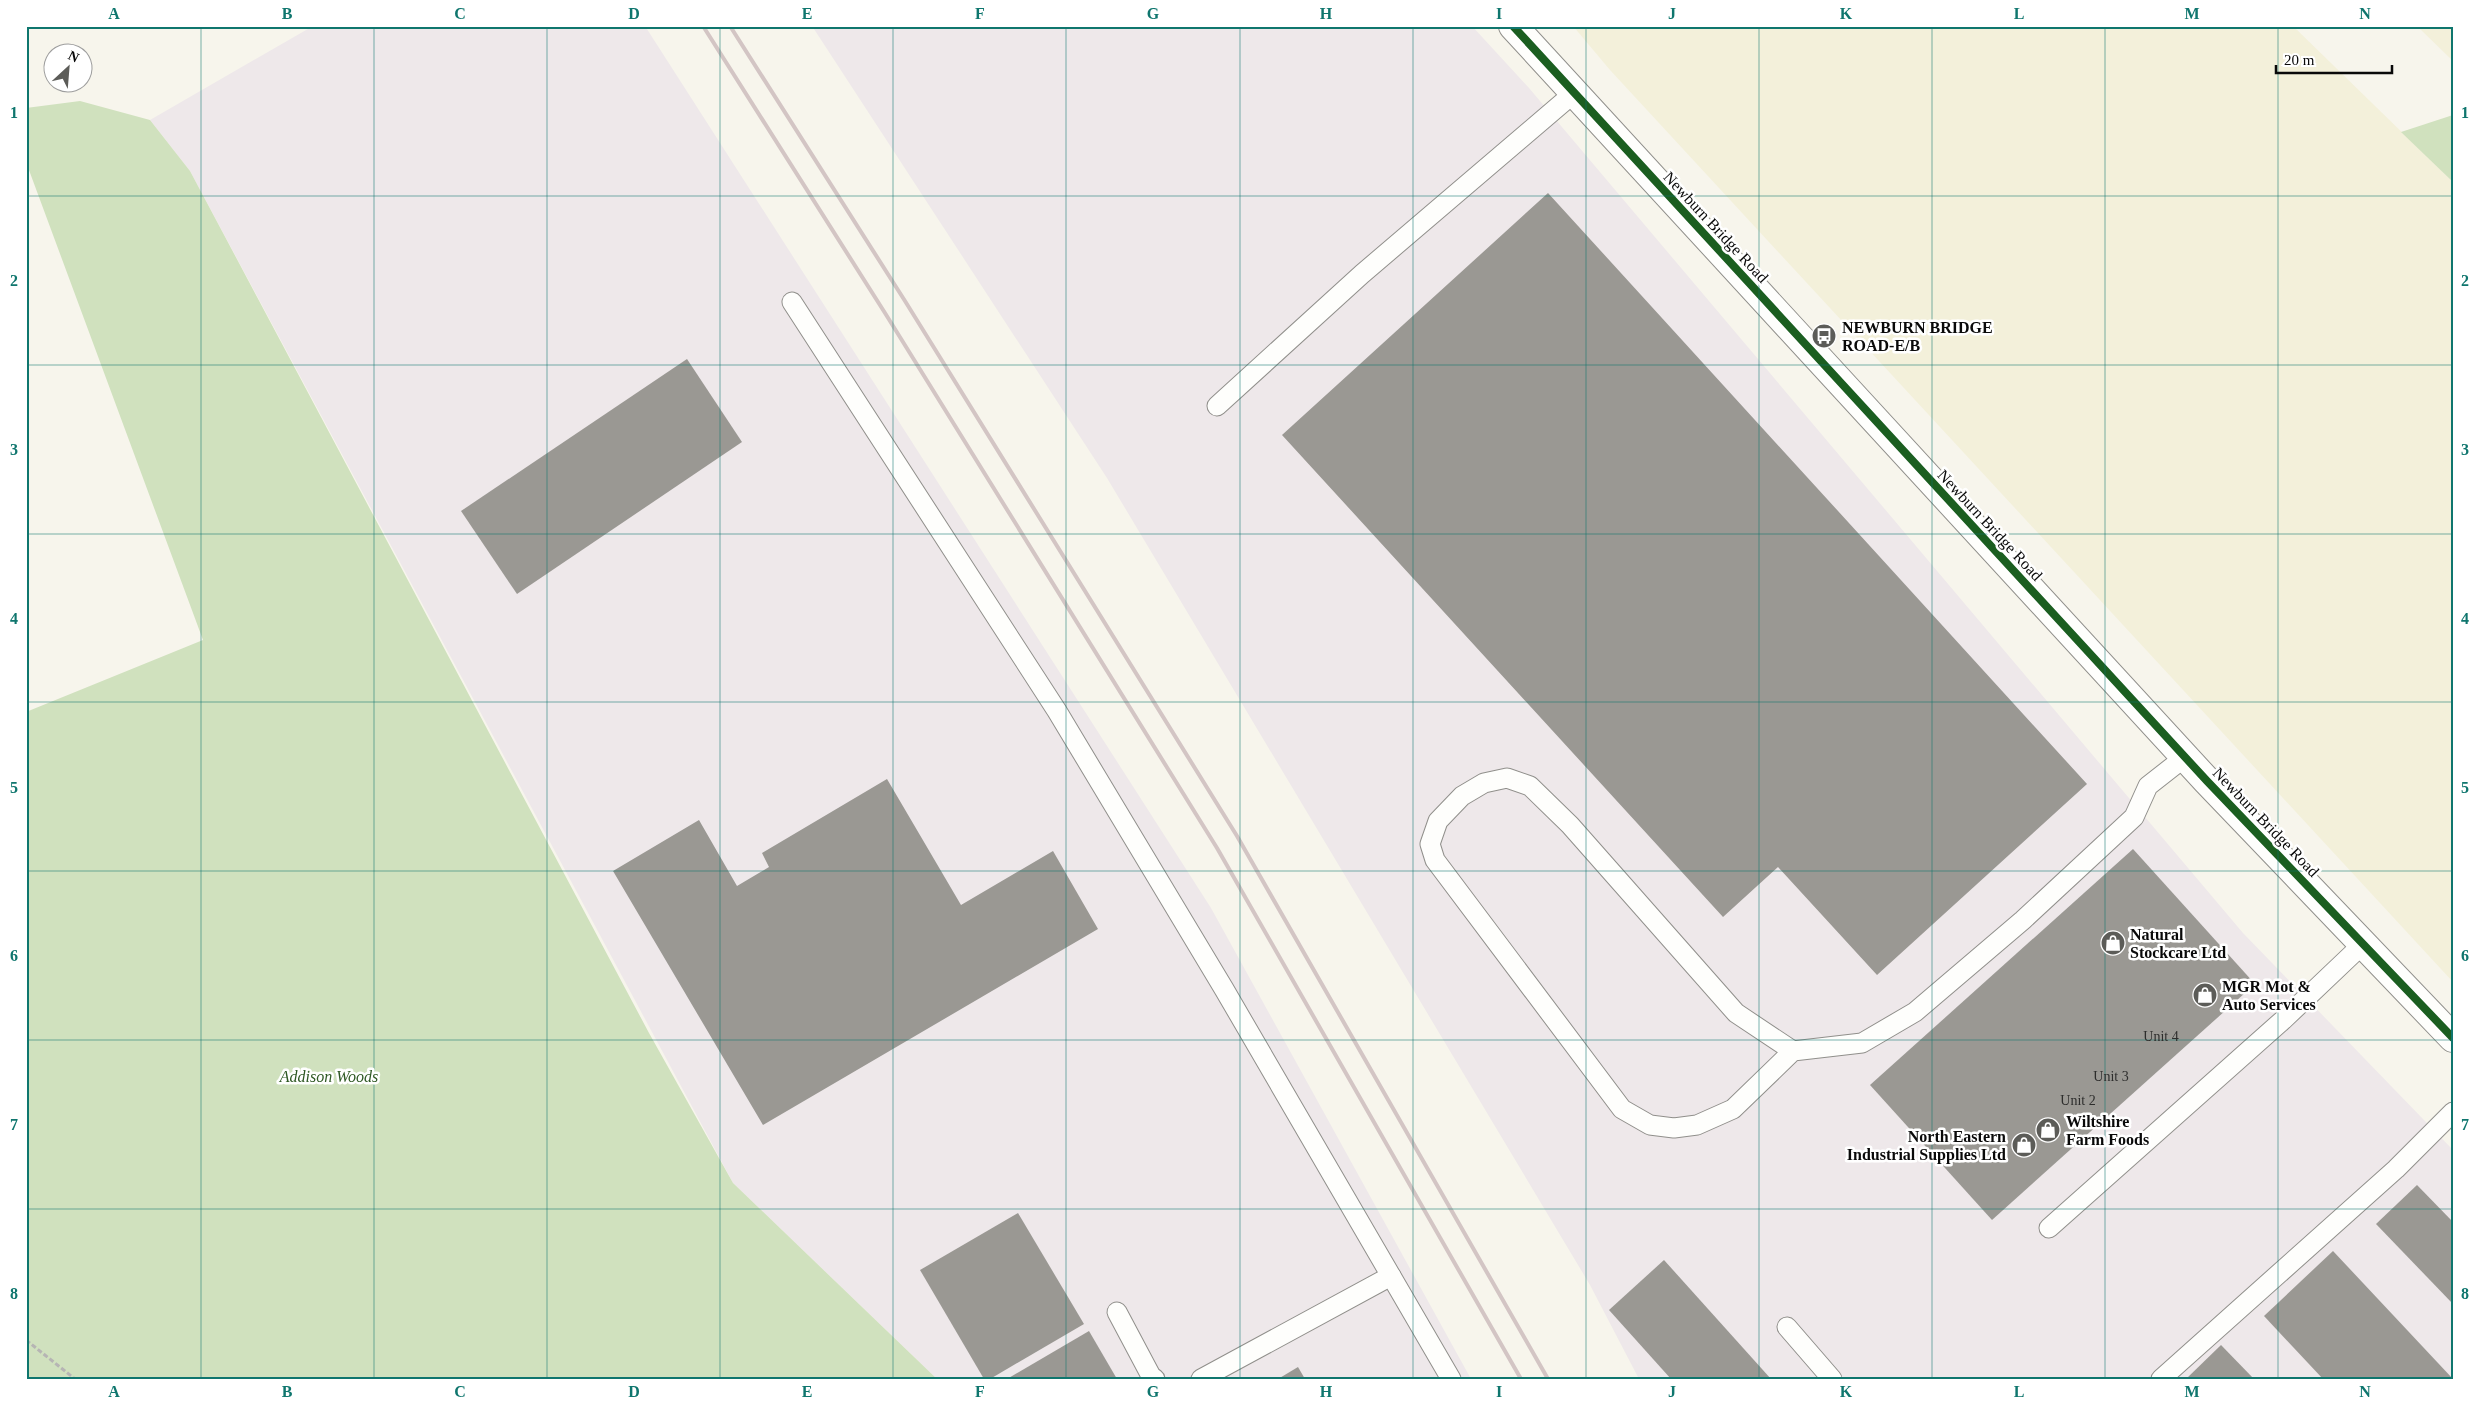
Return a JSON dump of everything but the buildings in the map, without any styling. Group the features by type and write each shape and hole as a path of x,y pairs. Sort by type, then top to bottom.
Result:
{"street":[{"name":"Newburn Bridge Road","path":"1513,26 2185,757 2453,1038"}],"lane":[{"path":"1217,406 1362,274 1574,93"},
{"path":"792,302 1057,711 1224,989 1451,1379"},
{"path":"1793,1051 1736,1013 1570,825 1530,786 1507,778 1484,783 1462,796 1438,821 1430,844 1435,860 1622,1109 1650,1125 1674,1128 1697,1125 1733,1109 1793,1051 1862,1043 1915,1012 2022,920 2134,817 2148,786 2185,757"},
{"path":"2049,1228 2276,1026 2363,944"},
{"path":"2161,1379 2396,1170 2453,1112"},
{"path":"1200,1379 1391,1276"},
{"path":"1116,1312 1154,1379"},
{"path":"1786,1327 1832,1379"}],"path":[{"path":"26,1340 75,1379"}],"shaded area":[{"path":"313,26 645,26 1211,908 1471,1379 937,1379 733,1183 190,171 150,120"},
{"path":"812,26 1472,26 1529,88 2243,933 2453,1150 2453,1379 1639,1379 1590,1285 1107,478"},
{"path":"1573,26 2293,26 2453,182 2453,982 1610,70"},
{"path":"2417,26 2453,26 2453,61"}],"green space":[{"name":"Addison Woods","path":"80,101 150,120 190,171 649,1033 733,1183 937,1379 26,1379 26,712 203,640 26,162 26,108"},
{"path":"2453,115 2453,182 2401,132"}],"railway":[{"path":"703,26 885,313 1217,848 1521,1379"},
{"path":"730,26 905,301 1237,836 1548,1379"}],"cycle path":[{"path":"1513,26 2207,781 2453,1038"}],"place":[{"name":"NEWBURN BRIDGE ROAD-E/B","path":"1824,336"},
{"name":"Natural Stockcare Ltd","path":"2113,943"},
{"name":"MGR Mot & Auto Services","path":"2205,995"},
{"name":"Wiltshire Farm Foods","path":"2048,1130"},
{"name":"North Eastern Industrial Supplies Ltd","path":"2024,1145"}]}
